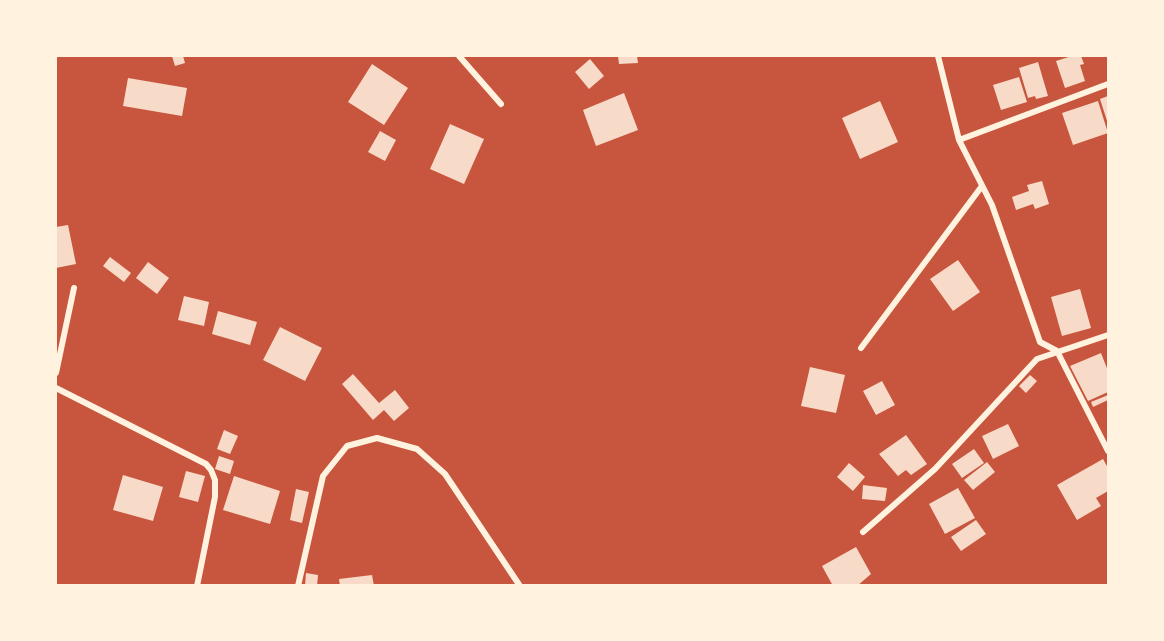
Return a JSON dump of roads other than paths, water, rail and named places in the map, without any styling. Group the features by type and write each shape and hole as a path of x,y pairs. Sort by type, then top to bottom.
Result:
{"street":[{"path":"459,56 501,104"},
{"path":"938,56 960,140 992,205 1040,342 1057,351 1108,451"},
{"path":"960,140 1108,84"},
{"path":"861,348 982,186"},
{"path":"56,373 74,288"},
{"path":"863,532 935,469 1037,359 1108,335"},
{"path":"56,388 206,464 211,470 215,480 215,497 197,585"},
{"path":"298,585 323,476 347,446 377,438 417,449 444,474 520,585"}]}
